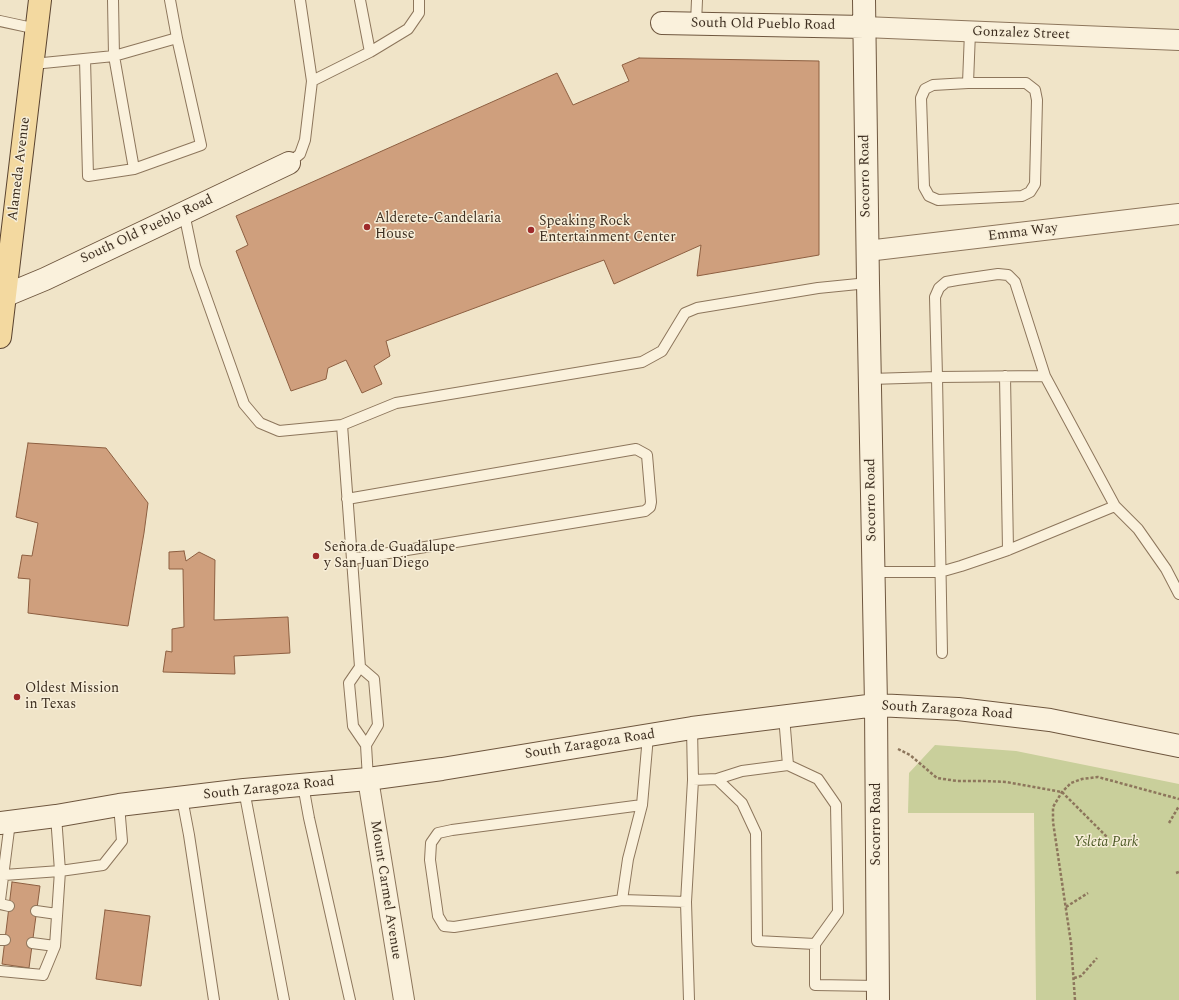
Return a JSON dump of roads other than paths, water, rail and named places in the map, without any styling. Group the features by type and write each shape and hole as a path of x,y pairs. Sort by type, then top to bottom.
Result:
{"main road":[{"name":"Alameda Avenue","path":"0,337 1,297 33,64 40,0"},
{"name":"Socorro Road","path":"864,0 867,251 876,705 878,993"},
{"name":"South Old Pueblo Road","path":"662,23 864,27"},
{"name":"South Old Pueblo Road","path":"1,297 289,163"},
{"name":"South Zaragoza Road","path":"5,822 56,816 119,805 244,790 368,779 450,768 692,728 876,705 958,709 1050,720 1179,746"}],"street":[{"name":"Gonzalez Street","path":"864,27 1179,40"},
{"name":"Emma Way","path":"867,251 1179,214"},
{"name":"Mount Carmel Avenue","path":"368,779 404,1000"}],"lane":[{"path":"114,0 114,56 134,169"},
{"path":"85,59 88,176 134,169 201,145 170,0"},
{"path":"289,163 300,154 304,140 312,81 300,0"},
{"path":"360,0 370,52"},
{"path":"312,81 370,52 408,29 419,14 419,0"},
{"path":"696,0 696,23"},
{"path":"0,20 36,29"},
{"path":"968,83 970,32"},
{"path":"33,64 114,56 177,38"},
{"path":"968,83 1026,83 1035,90 1037,100 1035,184 1030,192 1022,196 938,200 929,196 924,187 921,98 925,89 933,85 968,83"},
{"path":"184,213 195,266 244,404 260,423 279,431 342,426 396,403 642,362 662,352 685,313 697,308 818,288 868,283"},
{"path":"942,652 935,298 939,288 946,282 998,274 1008,275 1015,282 1045,376 1115,506 1138,529 1166,569 1179,594"},
{"path":"1005,376 1008,550"},
{"path":"870,379 1045,376"},
{"path":"342,426 360,667 349,683 353,726 366,745 368,779"},
{"path":"347,499 636,449 647,455 651,502 650,507 645,511 352,559"},
{"path":"873,572 940,572 1008,550 1115,506"},
{"path":"360,667 374,679 378,725 366,745"},
{"path":"784,716 788,765"},
{"path":"689,1000 686,902 693,780 692,728"},
{"path":"622,900 628,859 642,805 648,736"},
{"path":"693,780 717,779 742,771 788,765 818,780 836,805 838,912 815,944 815,984 878,993"},
{"path":"717,779 742,803 756,833 757,942 815,944"},
{"path":"303,785 350,1000"},
{"path":"244,790 284,1000"},
{"path":"182,798 214,1000"},
{"path":"4,874 60,871 103,865 122,840 119,805"},
{"path":"642,805 438,833 431,843 430,860 438,916 444,926 454,927 622,900 686,902"},
{"path":"0,971 43,975 55,946 60,871 56,816"},
{"path":"0,900 4,874 5,822"},
{"path":"36,911 57,914"},
{"path":"32,943 55,946"}],"place":[{"name":"Alderete-Candelaria House","path":"367,227"},
{"name":"Speaking Rock Entertainment Center","path":"531,230"},
{"name":"Señora de Guadalupe y San Juan Diego","path":"316,556"},
{"name":"Oldest Mission in Texas","path":"17,697"}],"park label":[{"name":"Ysleta Park","path":"1106,843"}]}
